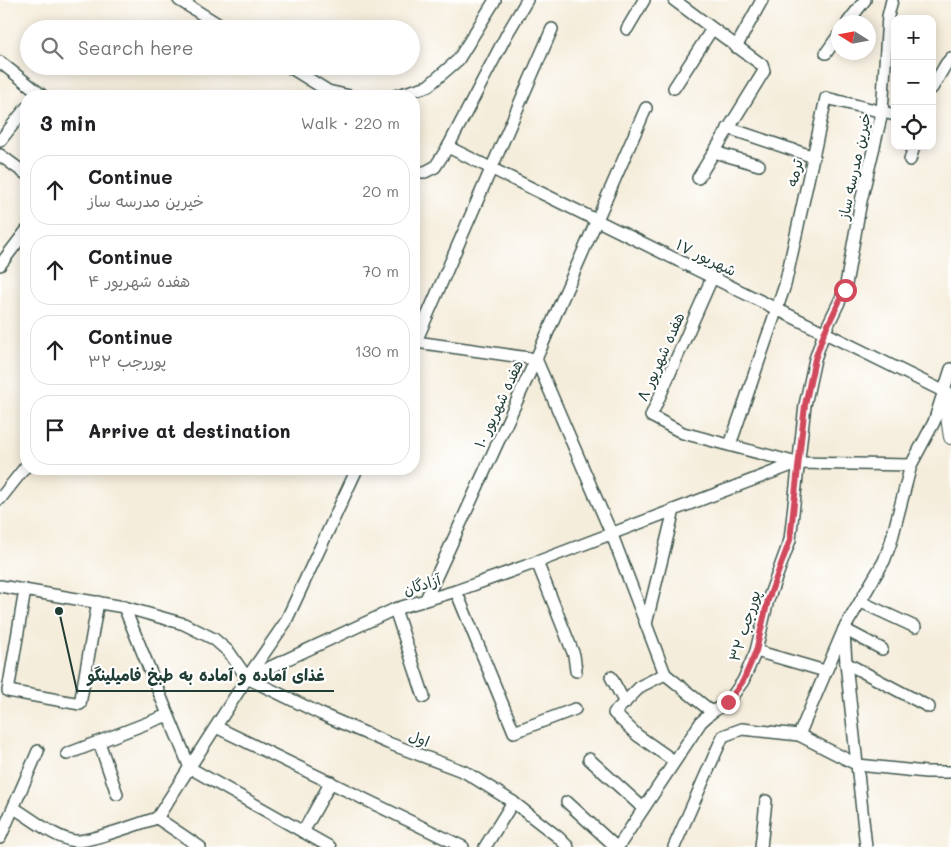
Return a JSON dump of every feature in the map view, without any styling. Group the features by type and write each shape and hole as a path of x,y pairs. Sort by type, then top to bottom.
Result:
{"street":[{"path":"179,0 211,20"},
{"path":"415,90 428,86 458,60 495,0"},
{"path":"420,172 425,172 435,167 448,147 507,34 527,0"},
{"path":"627,29 644,0"},
{"path":"674,0 762,65 764,72 698,178"},
{"path":"736,47 762,0"},
{"path":"853,15 865,0"},
{"name":"خیرین مدرسه ساز","path":"797,463 805,405 815,359 824,333 845,290 882,112 888,16 892,0"},
{"path":"420,332 552,29"},
{"path":"674,88 712,29"},
{"path":"826,53 831,46"},
{"path":"0,62 33,90"},
{"path":"936,82 949,63"},
{"path":"302,75 326,90"},
{"name":"ترمه","path":"730,445 785,285 826,98 882,112"},
{"name":"هفده شهریور ۱۰","path":"426,600 536,360 646,108"},
{"path":"882,112 891,114"},
{"path":"0,141 20,116"},
{"path":"728,128 814,157"},
{"name":"۱۷ شهریور","path":"448,147 948,394"},
{"path":"910,160 913,150"},
{"path":"714,152 759,165"},
{"path":"0,155 20,170"},
{"path":"0,265 20,239"},
{"name":"هفده شهریور ۸","path":"712,278 651,416 684,433 797,463"},
{"path":"420,345 536,360 612,535 665,674 712,712"},
{"path":"951,369 948,394 951,437"},
{"path":"799,735 844,629 884,561 911,465 948,394"},
{"path":"797,463 911,465"},
{"name":"آزادگان","path":"247,678 395,610 456,591 612,535 797,463"},
{"name":"پوررجب ۳۲","path":"617,847 701,722 728,702 743,681 756,651 768,600 790,540 797,463"},
{"path":"0,499 20,474"},
{"path":"14,808 60,836 76,841 157,818 247,678 285,623 354,475"},
{"path":"646,624 674,510"},
{"path":"536,562 574,655 576,671"},
{"path":"0,586 124,607 184,624 214,639 229,652 247,678"},
{"path":"26,590 8,690 80,704 98,602"},
{"path":"456,591 514,732 575,709"},
{"path":"861,602 916,627"},
{"path":"124,607 190,768 330,847"},
{"path":"395,610 424,697"},
{"path":"844,629 882,648"},
{"path":"844,629 866,847"},
{"path":"756,651 826,672"},
{"path":"846,663 929,706"},
{"path":"665,674 641,686 614,713 637,735 674,761"},
{"path":"611,676 625,703"},
{"name":"اول","path":"247,678 321,714 388,743 465,772 513,802 568,847"},
{"path":"66,754 168,715"},
{"path":"216,727 463,847"},
{"path":"674,847 723,736 742,729 799,735 858,765 926,772 951,772"},
{"path":"99,742 117,794"},
{"path":"0,838 38,751"},
{"path":"589,759 643,808"},
{"path":"304,832 331,782"},
{"path":"761,847 766,801"},
{"path":"485,847 513,802"},
{"path":"567,802 617,847"},
{"path":"157,818 185,843 200,847"}],"place":[{"name":"غذای آماده و آماده به طبخ فامیلینگو","path":"59,611"}],"route":[{"path":"728,702 743,681 756,651 768,600 790,540 797,463 805,405 815,359 824,333 845,290"}]}
